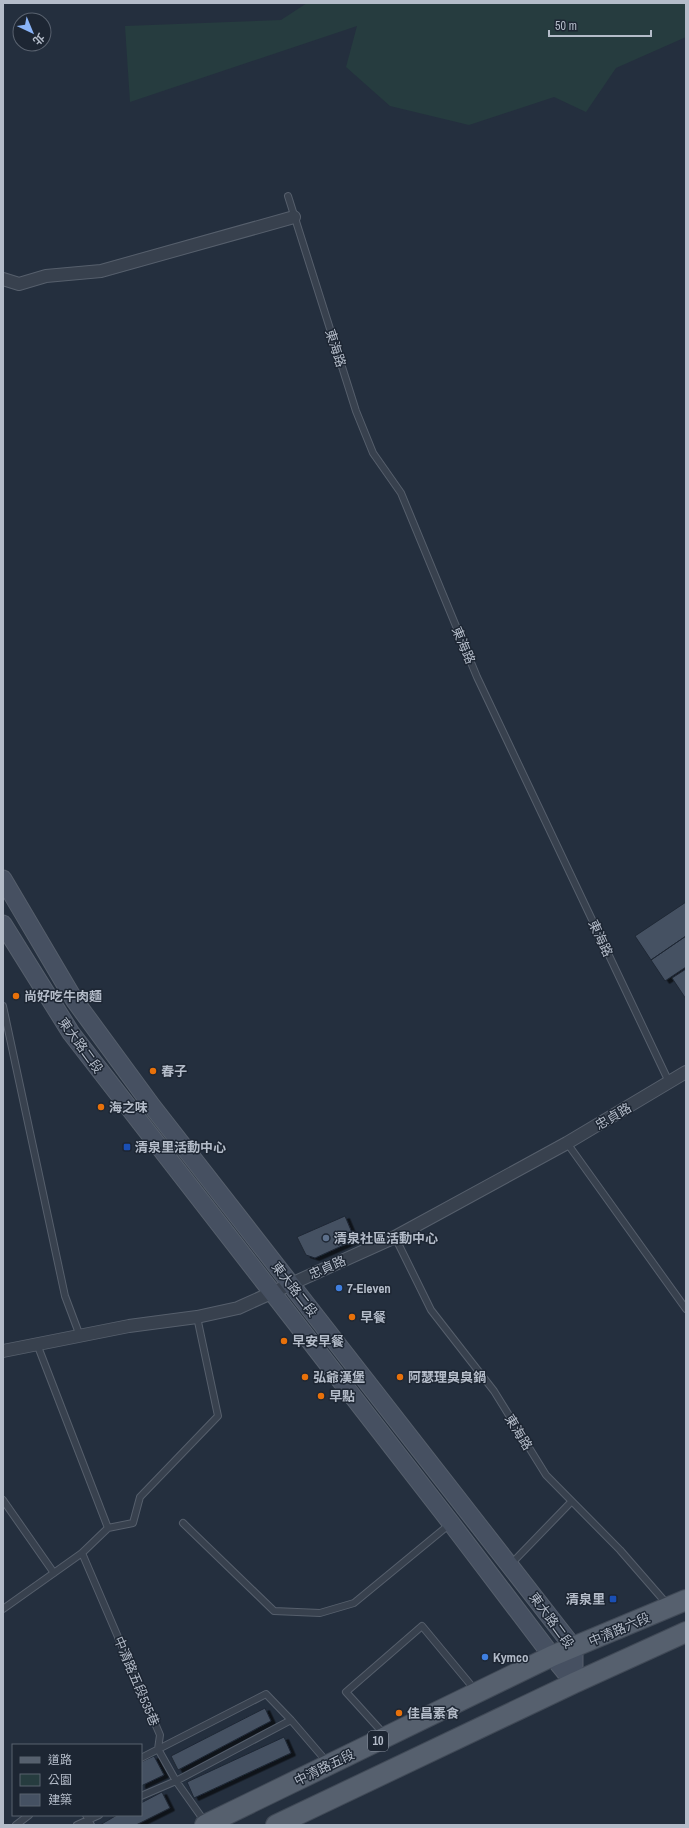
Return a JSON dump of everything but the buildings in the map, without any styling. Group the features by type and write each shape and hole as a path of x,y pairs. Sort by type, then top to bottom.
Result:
{"main road":[{"name":"中清路六段","path":"552,1656 678,1604"},
{"name":"10","path":"276,1825 574,1683 686,1632"},
{"name":"中清路五段","path":"206,1825 552,1656"}],"street":[{"path":"3,279 19,284 46,276 101,271 294,217"},
{"name":"東大路二段","path":"3,879 76,1001 152,1106 511,1565 574,1648 574,1683"},
{"name":"東大路二段","path":"3,924 71,1033 574,1683"},
{"name":"忠貞路","path":"3,1351 130,1326 197,1317 238,1308 395,1237 567,1143 686,1072"}],"lane":[{"name":"東海路","path":"288,196 356,411 373,452 401,493 477,677 669,1082"},
{"path":"3,1006 65,1296 80,1336"},
{"path":"567,1143 686,1309"},
{"name":"東海路","path":"395,1237 431,1310 494,1391 546,1475 620,1550 678,1604"},
{"path":"3,1609 82,1553 108,1528 133,1523 140,1497 218,1416 197,1317"},
{"path":"37,1344 108,1528"},
{"path":"3,1500 54,1573"},
{"path":"511,1565 571,1502"},
{"path":"183,1523 274,1612 320,1613 354,1603 451,1523"},
{"name":"中清路五段535巷","path":"82,1553 160,1735 158,1750"},
{"path":"386,1737 346,1692 422,1626 477,1692"},
{"path":"142,1758 266,1694 330,1764"},
{"path":"142,1796 176,1780 291,1720"},
{"path":"158,1750 206,1825"},
{"path":"16,1825 28,1816"},
{"path":"77,1825 88,1820"}],"green space":[{"path":"307,3 686,3 686,37 616,68 586,112 554,97 469,125 390,106 346,67 357,26 130,102 125,26 281,20"}],"place":[{"name":"尚好吃牛肉麵","path":"16,996"},
{"name":"春子","path":"153,1071"},
{"name":"海之味","path":"101,1107"},
{"name":"清泉里活動中心","path":"127,1147"},
{"name":"清泉社區活動中心","path":"326,1238"},
{"name":"7-Eleven","path":"339,1288"},
{"name":"早餐","path":"352,1317"},
{"name":"早安早餐","path":"284,1341"},
{"name":"弘爺漢堡","path":"305,1377"},
{"name":"阿瑟理臭臭鍋","path":"400,1377"},
{"name":"早點","path":"321,1396"},
{"name":"清泉里","path":"613,1599"},
{"name":"Kymco","path":"485,1657"},
{"name":"佳昌素食","path":"399,1713"}]}
